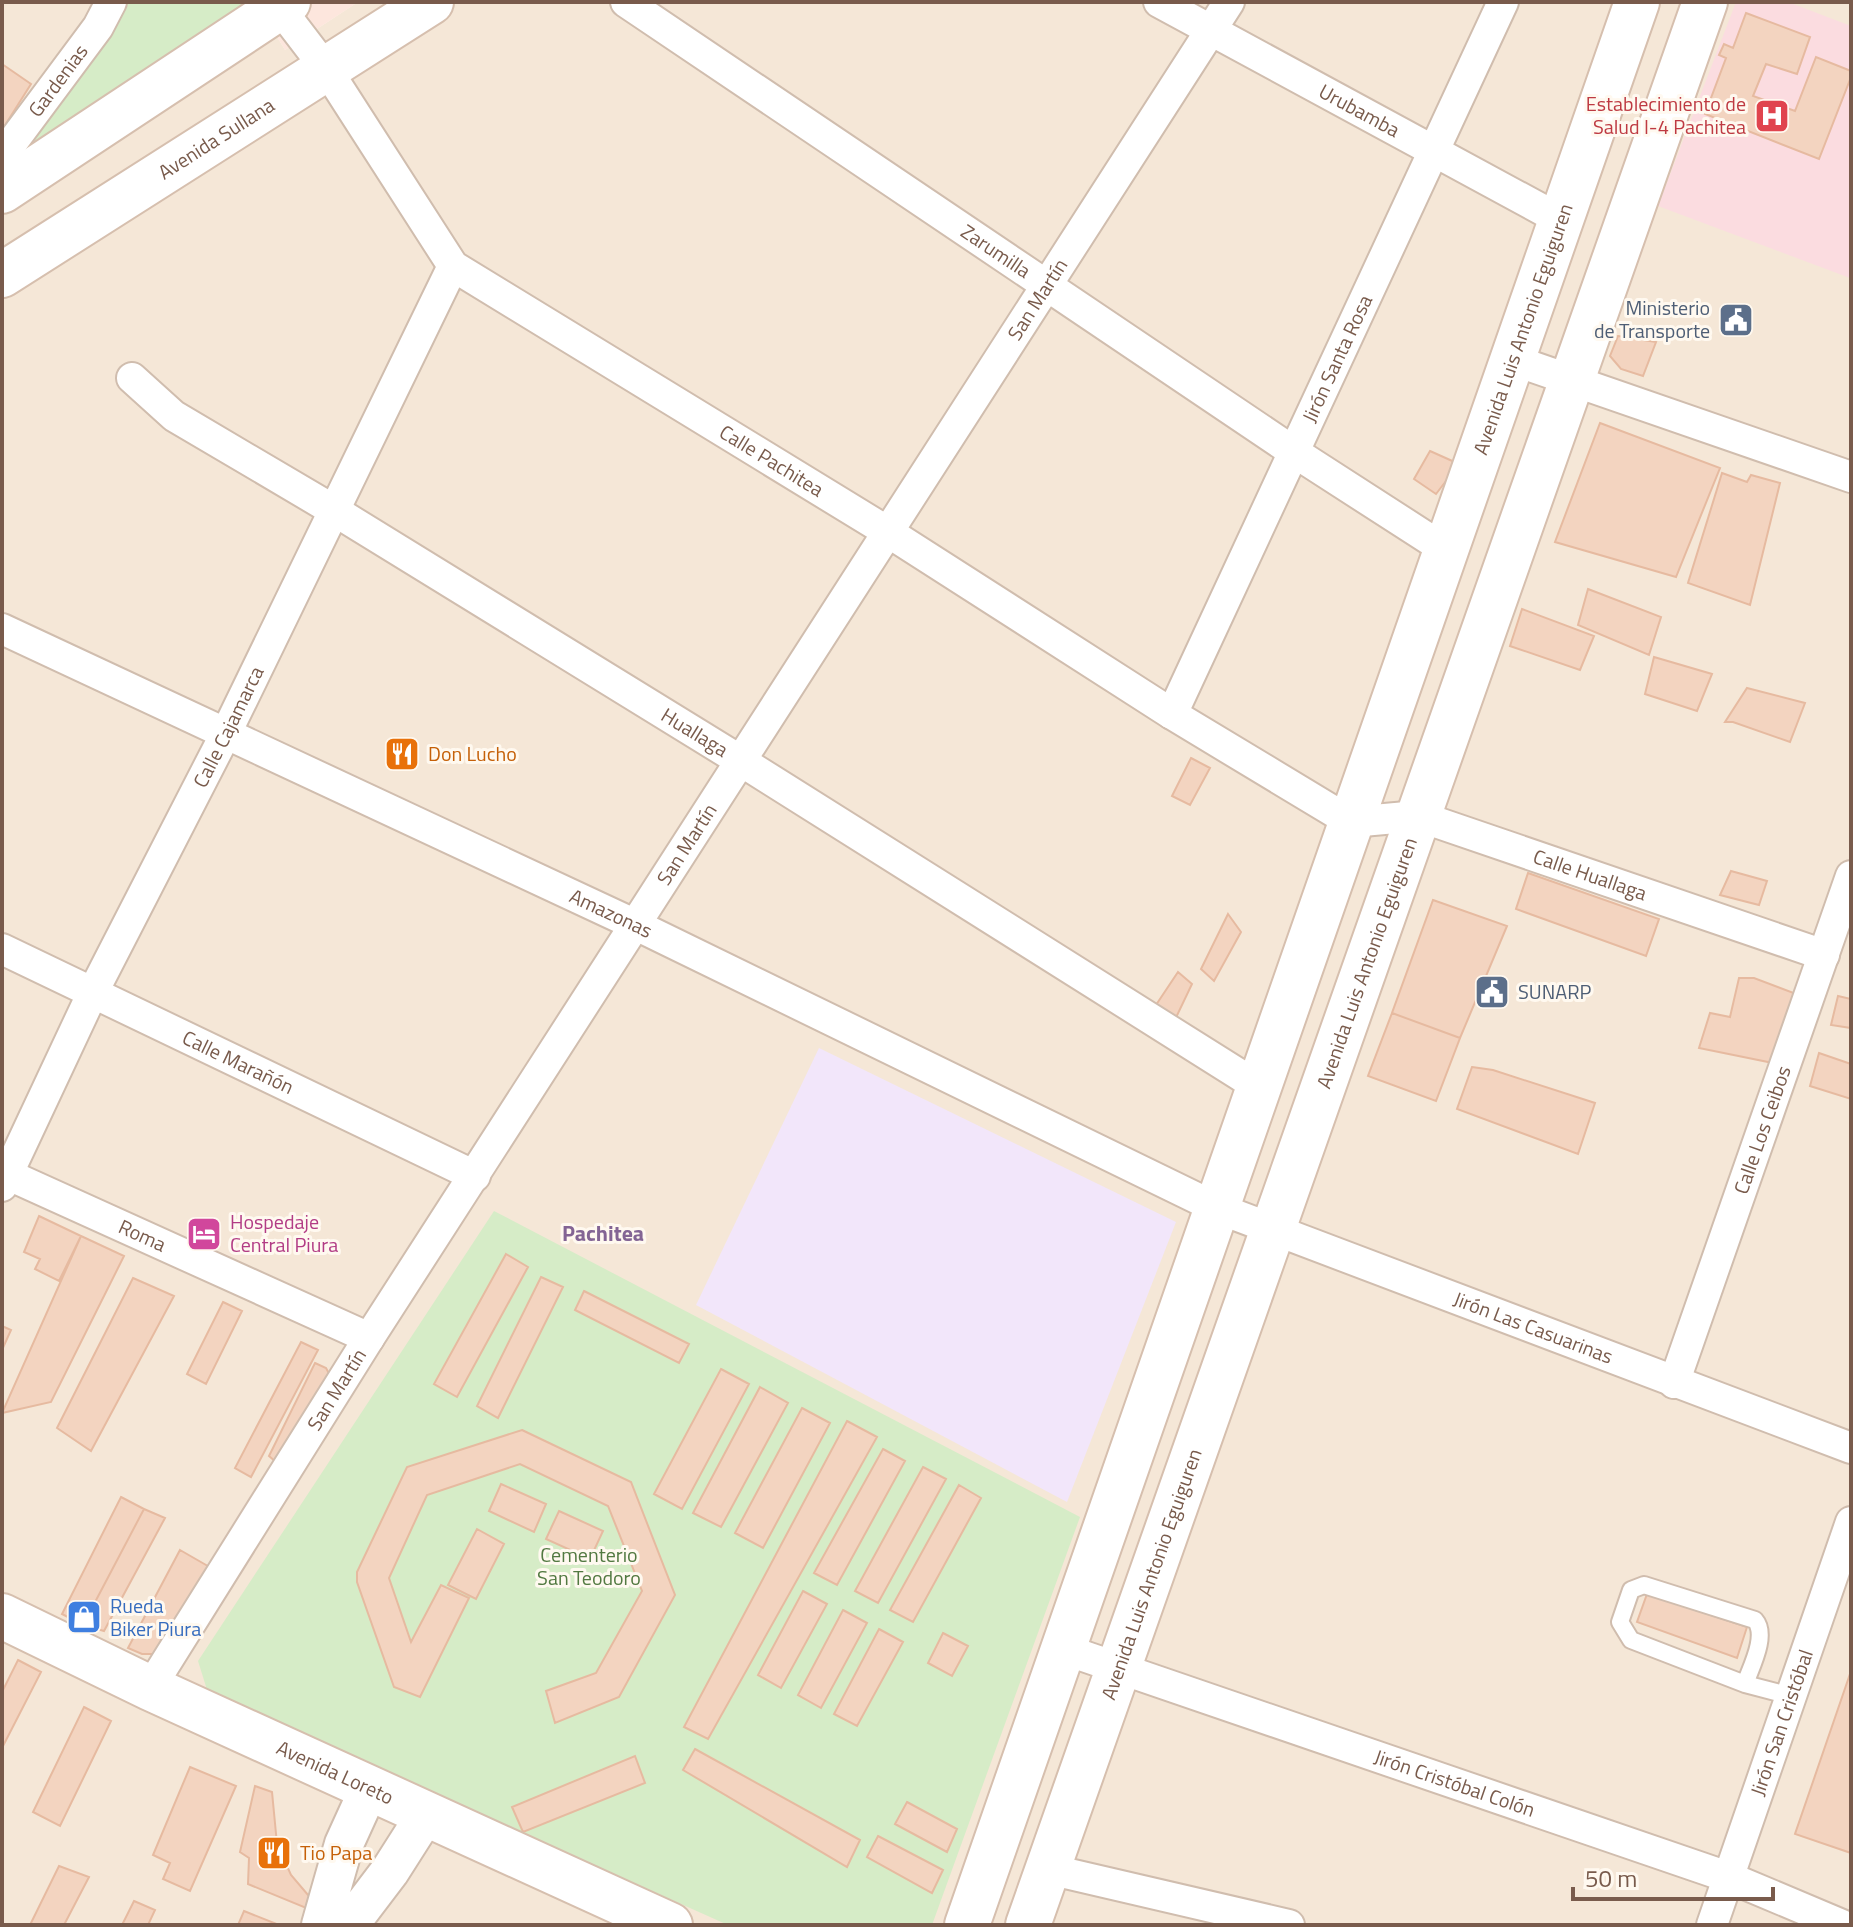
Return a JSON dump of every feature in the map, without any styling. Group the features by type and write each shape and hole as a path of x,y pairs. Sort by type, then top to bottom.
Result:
{"main road":[{"name":"Avenida Sullana","path":"2,275 431,2"},
{"name":"Avenida Luis Antonio Eguiguren","path":"967,1925 1637,2"},
{"name":"Avenida Luis Antonio Eguiguren","path":"1028,1925 1705,2"},
{"path":"2,191 281,4"},
{"name":"Avenida Loreto","path":"2,1616 425,1816 670,1925"}],"street":[{"name":"Gardenias","path":"2,156 98,27 111,2"},
{"name":"Zarumilla","path":"626,2 1294,452 1446,550"},
{"name":"Urubamba","path":"1159,2 1561,220"},
{"name":"San Martín","path":"150,1688 369,1338 1229,2"},
{"name":"Jirón Santa Rosa","path":"1172,714 1503,2"},
{"name":"Calle Pachitea","path":"281,4 453,266 888,532 1172,714 1351,822"},
{"name":"Calle Cajamarca","path":"4,1178 93,992 225,735 453,266"},
{"path":"1513,360 1851,477"},
{"name":"Huallaga","path":"132,378 174,416 335,511 741,761 1259,1087"},
{"name":"Amazonas","path":"2,629 636,925 1217,1208"},
{"name":"Calle Huallaga","path":"1351,822 1418,816 1824,955"},
{"name":"Calle Los Ceibos","path":"1674,1383 1851,876"},
{"name":"Calle Marañón","path":"2,949 475,1176"},
{"name":"Roma","path":"4,1178 369,1338"},
{"name":"Jirón Las Casuarinas","path":"1217,1208 1851,1448"},
{"name":"Jirón San Cristóbal","path":"1712,1925 1851,1522"},
{"name":"Jirón Cristóbal Colón","path":"1063,1649 1728,1877 1842,1925"},
{"path":"321,1925 344,1844 369,1789"},
{"path":"349,1925 390,1871 425,1816"},
{"path":"1048,1869 1289,1925"}],"lane":[{"path":"1745,1684 1761,1634 1755,1620 1644,1585 1631,1590 1620,1622 1631,1640 1745,1684 1791,1696"}],"shaded area":[{"path":"2,2 256,2 285,50 358,2 1851,2 1851,1925 2,1925"},
{"path":"256,2 358,2 285,50"},
{"name":"Establecimiento de Salud I-4 Pachitea","path":"1736,2 1788,2 1851,26 1850,278 1658,206"},
{"path":"819,1048 1176,1222 1067,1502 696,1305"}],"green space":[{"path":"111,2 275,2 2,191 2,156"},
{"name":"Cementerio San Teodoro","path":"494,1211 1080,1517 932,1925 728,1925 208,1693 198,1661"}],"building":[{"path":"1746,13 1810,37 1797,74 1766,64 1753,96 1795,111 1816,57 1851,71 1819,159 1705,114 1726,58 1719,55 1724,44 1733,48"},
{"path":"2,64 31,84 2,130"},
{"path":"1618,336 1656,342 1643,376 1621,369 1610,356"},
{"path":"1600,423 1720,468 1676,577 1555,542"},
{"path":"1430,451 1459,464 1436,494 1414,479"},
{"path":"1722,473 1747,482 1751,475 1780,483 1750,605 1688,583"},
{"path":"1588,589 1661,617 1649,655 1578,625"},
{"path":"1522,609 1594,636 1580,670 1510,646"},
{"path":"1654,657 1712,674 1697,711 1645,694"},
{"path":"1747,688 1805,703 1790,742 1725,722"},
{"path":"1191,758 1210,768 1190,805 1172,796"},
{"path":"1731,871 1767,881 1759,905 1720,895"},
{"path":"1528,873 1659,919 1646,956 1516,909"},
{"path":"1433,900 1507,926 1460,1038 1392,1013"},
{"path":"1228,914 1241,932 1214,981 1201,969"},
{"path":"1178,972 1192,984 1171,1028 1150,1014"},
{"path":"1739,978 1754,978 1799,995 1778,1064 1699,1048 1710,1013 1730,1017"},
{"path":"1838,996 1851,999 1851,1028 1831,1025"},
{"path":"1392,1013 1460,1038 1436,1101 1368,1076"},
{"path":"1819,1053 1851,1064 1851,1099 1810,1086"},
{"path":"1472,1067 1493,1070 1595,1103 1578,1154 1457,1109"},
{"path":"39,1216 81,1236 59,1281 35,1269 40,1259 24,1252"},
{"path":"81,1236 124,1256 51,1402 2,1413"},
{"path":"506,1254 528,1267 457,1397 434,1384"},
{"path":"541,1277 563,1287 498,1418 477,1406"},
{"path":"133,1278 174,1296 91,1451 57,1428"},
{"path":"584,1291 689,1344 679,1363 575,1310"},
{"path":"223,1302 242,1311 206,1384 187,1374"},
{"path":"2,1326 11,1330 2,1350"},
{"path":"301,1342 318,1350 251,1477 235,1468"},
{"path":"315,1363 326,1368 337,1388 284,1469 269,1456"},
{"path":"721,1369 749,1384 682,1509 654,1494"},
{"path":"760,1387 788,1403 721,1527 693,1513"},
{"path":"802,1408 830,1423 763,1548 735,1533"},
{"path":"847,1421 877,1437 708,1739 684,1727"},
{"path":"522,1430 631,1482 675,1595 619,1697 555,1723 546,1691 596,1673 642,1591 608,1506 520,1464 427,1495 389,1578 411,1642 441,1585 469,1598 420,1697 394,1687 357,1582 357,1572 407,1467"},
{"path":"883,1449 905,1461 837,1585 814,1573"},
{"path":"923,1467 946,1479 878,1603 855,1591"},
{"path":"501,1484 546,1504 534,1532 489,1511"},
{"path":"959,1485 981,1498 913,1622 890,1610"},
{"path":"121,1497 144,1509 83,1625 62,1614"},
{"path":"144,1509 165,1518 104,1631 83,1625"},
{"path":"559,1511 603,1531 590,1559 546,1539"},
{"path":"477,1529 504,1544 476,1599 448,1585"},
{"path":"180,1550 213,1569 156,1654 142,1654 128,1648"},
{"path":"803,1591 827,1604 781,1688 758,1675"},
{"path":"1647,1594 1747,1627 1737,1658 1637,1622"},
{"path":"843,1610 867,1623 821,1708 798,1695"},
{"path":"879,1629 903,1642 857,1726 834,1714"},
{"path":"943,1633 968,1646 952,1676 928,1663"},
{"path":"18,1660 41,1672 2,1748 2,1692"},
{"path":"1851,1671 1851,1853 1795,1834"},
{"path":"84,1707 111,1721 60,1826 33,1812"},
{"path":"695,1749 860,1840 847,1867 683,1770"},
{"path":"635,1756 645,1783 523,1832 512,1807"},
{"path":"190,1767 236,1786 190,1891 163,1879 170,1863 153,1855"},
{"path":"255,1786 272,1792 277,1844 291,1875 314,1902 311,1910 248,1884 249,1858 240,1852"},
{"path":"907,1802 957,1829 947,1852 895,1824"},
{"path":"878,1836 943,1870 932,1893 867,1857"},
{"path":"59,1866 89,1877 64,1925 30,1925"},
{"path":"134,1901 155,1910 148,1925 122,1925"},
{"path":"244,1911 279,1925 238,1925"}],"place":[{"name":"Establecimiento de Salud I-4 Pachitea","path":"1772,116"},
{"name":"Ministerio de Transporte","path":"1736,320"},
{"name":"Don Lucho","path":"402,754"},
{"name":"SUNARP","path":"1492,992"},
{"name":"Hospedaje Central Piura","path":"204,1234"},
{"name":"Rueda Biker Piura","path":"84,1617"},
{"name":"Tio Papa","path":"274,1853"}],"district":[{"name":"Pachitea","path":"603,1233"}]}
